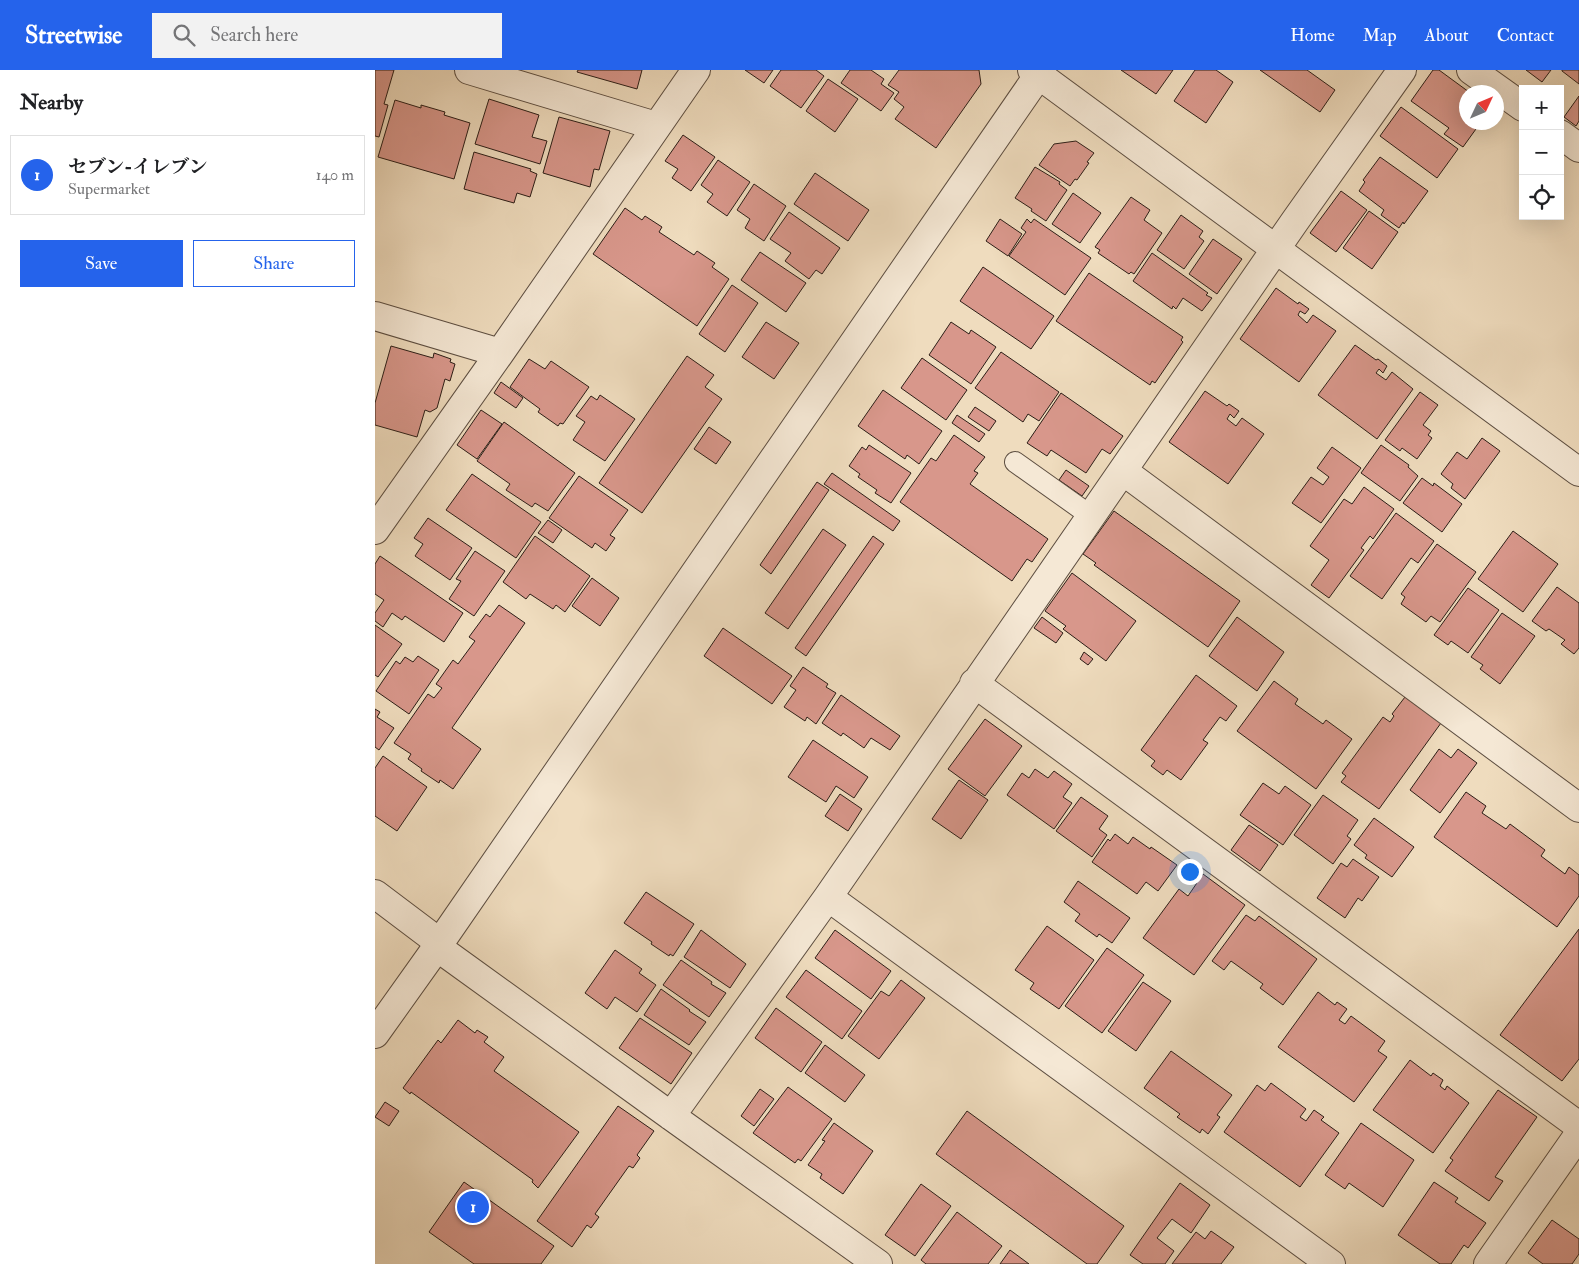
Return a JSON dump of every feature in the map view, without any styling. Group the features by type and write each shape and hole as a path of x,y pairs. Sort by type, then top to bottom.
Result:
{"street":[{"path":"375,530 500,354 696,70"},
{"path":"671,1116 828,897 974,683 1402,70"},
{"path":"1471,70 1519,104"},
{"path":"478,71 656,126"},
{"path":"375,1034 439,945 1037,72 1579,472"},
{"path":"1564,137 1579,148"},
{"path":"375,316 500,354"},
{"path":"1123,471 1579,808"},
{"path":"974,683 1579,1126"},
{"path":"375,894 439,945 671,1116 878,1264"},
{"path":"828,897 1331,1264"},
{"path":"1488,1264 1579,1134"}],"lane":[{"path":"1015,462 1091,516"}],"building":[{"path":"375,70 394,70 384,104 388,105 379,137 375,136"},
{"path":"578,70 642,70 637,89 577,72"},
{"path":"745,70 773,70 764,83"},
{"path":"781,70 816,70 824,76 801,108 770,86"},
{"path":"850,70 871,70 884,79 881,84 894,93 881,111 841,83"},
{"path":"899,70 979,70 981,84 936,148 895,119 904,107 894,99 899,92 888,85"},
{"path":"1121,70 1173,70 1156,94"},
{"path":"1195,70 1216,70 1233,82 1206,123 1174,101"},
{"path":"1260,70 1307,70 1335,90 1320,112"},
{"path":"1433,70 1439,70 1459,85 1459,130 1475,130 1463,147 1444,134 1449,128 1411,101"},
{"path":"1526,70 1551,70 1542,82"},
{"path":"1579,70 1579,84 1562,71"},
{"path":"828,79 858,99 835,132 806,111"},
{"path":"1579,96 1579,121 1576,126 1564,117"},
{"path":"489,99 539,115 532,137 547,141 540,164 475,144"},
{"path":"395,100 421,108 421,105 445,112 444,115 470,123 454,179 378,157"},
{"path":"1401,107 1458,149 1437,178 1380,136"},
{"path":"559,117 610,131 599,170 594,169 590,187 543,173"},
{"path":"683,135 715,157 691,191 672,178 678,169 665,161"},
{"path":"1076,141 1094,153 1077,180 1075,179 1070,186 1039,165 1054,144"},
{"path":"474,152 531,169 530,171 537,174 530,197 517,193 514,203 464,189"},
{"path":"1380,157 1428,191 1399,228 1381,215 1384,210 1359,191 1365,182 1363,180"},
{"path":"718,160 750,182 727,216 707,202 713,194 701,185"},
{"path":"1035,167 1060,182 1059,184 1067,190 1046,221 1015,198"},
{"path":"815,173 869,210 848,241 794,204"},
{"path":"754,184 786,206 764,241 745,228 750,219 737,210"},
{"path":"1341,191 1367,210 1336,252 1310,233"},
{"path":"1073,193 1101,213 1080,243 1052,224"},
{"path":"1131,197 1150,210 1144,220 1162,233 1134,274 1131,272 1129,274 1098,253 1100,250 1095,247"},
{"path":"625,208 642,220 645,216 662,227 659,232 694,255 697,251 715,263 712,267 729,279 697,326 593,254"},
{"path":"1369,211 1398,232 1372,269 1343,248"},
{"path":"789,212 840,248 822,274 816,270 809,279 785,261 791,253 770,239"},
{"path":"1181,215 1203,231 1199,237 1204,241 1184,269 1157,250"},
{"path":"1000,219 1022,234 1008,256 986,241"},
{"path":"1027,219 1031,223 1034,219 1091,258 1065,295 1009,256 1026,232 1021,228"},
{"path":"1213,239 1242,259 1217,294 1189,274"},
{"path":"760,252 806,283 786,312 741,280"},
{"path":"1152,253 1208,293 1206,295 1212,298 1202,311 1183,298 1176,309 1173,306 1172,309 1133,281"},
{"path":"983,267 1054,316 1031,349 960,301"},
{"path":"1089,273 1183,337 1181,340 1183,342 1155,383 1152,381 1150,385 1056,321"},
{"path":"732,285 758,303 725,352 699,334"},
{"path":"1276,288 1298,304 1299,302 1309,309 1305,314 1300,311 1298,315 1307,323 1313,315 1336,331 1299,382 1240,339"},
{"path":"766,322 799,343 774,379 742,357"},
{"path":"951,322 969,334 971,330 996,347 971,384 929,355"},
{"path":"1355,345 1387,366 1383,373 1379,369 1376,373 1386,380 1392,372 1413,389 1377,439 1318,395"},
{"path":"391,346 433,358 434,353 451,359 450,362 455,364 450,381 445,379 437,408 430,412 425,410 417,437 375,425 375,403"},
{"path":"1001,352 1059,392 1039,421 1028,414 1023,422 975,388"},
{"path":"687,356 714,375 705,387 722,399 642,513 599,483"},
{"path":"922,358 967,390 946,420 901,388"},
{"path":"529,359 545,369 551,361 589,387 563,424 560,423 558,426 538,412 540,409 510,387"},
{"path":"501,382 523,398 516,408 494,393"},
{"path":"883,390 942,431 919,464 907,455 905,459 858,426"},
{"path":"1205,391 1227,406 1229,404 1239,411 1234,418 1230,414 1227,419 1236,426 1242,418 1264,434 1228,484 1169,442"},
{"path":"1420,392 1438,405 1423,425 1431,431 1428,435 1432,438 1417,459 1402,448 1400,451 1385,440"},
{"path":"1061,393 1123,436 1110,454 1102,449 1086,473 1051,450 1047,456 1027,443"},
{"path":"600,395 635,419 605,461 573,440 585,422 576,416 591,396 597,400"},
{"path":"975,407 996,421 989,431 968,417"},
{"path":"481,410 502,424 477,459 457,445"},
{"path":"957,415 985,434 979,442 952,423"},
{"path":"504,422 575,473 548,511 535,503 532,507 506,490 510,484 477,461"},
{"path":"709,427 731,442 716,464 694,449"},
{"path":"954,435 985,457 974,471 978,473 970,484 1048,539 1032,562 1027,559 1012,581 900,502 931,458 936,461"},
{"path":"1482,438 1500,451 1465,499 1451,488 1453,484 1441,474 1457,452 1467,459"},
{"path":"869,445 911,473 891,503 875,493 877,490 858,477 860,474 849,466 862,447 866,450"},
{"path":"1381,445 1409,465 1408,467 1418,476 1400,501 1361,473"},
{"path":"1332,447 1361,468 1321,523 1292,503 1311,477 1323,485 1329,477 1317,468"},
{"path":"1066,470 1089,486 1082,496 1059,480"},
{"path":"832,473 900,521 893,531 824,484"},
{"path":"472,474 541,522 516,558 446,510"},
{"path":"579,476 628,510 610,535 615,538 606,551 595,543 592,548 549,518"},
{"path":"1422,478 1433,486 1434,483 1462,504 1442,532 1403,503"},
{"path":"817,482 829,490 771,574 760,565"},
{"path":"1364,487 1394,509 1373,539 1370,536 1361,548 1364,550 1329,598 1311,585 1329,560 1310,546 1344,499 1352,504"},
{"path":"1114,511 1240,601 1208,647 1094,565 1096,563 1083,554"},
{"path":"1396,513 1434,541 1418,563 1411,558 1382,599 1350,576"},
{"path":"428,518 472,548 450,580 415,556 423,544 414,538"},
{"path":"548,520 562,530 553,543 538,533"},
{"path":"823,529 846,545 788,629 765,613"},
{"path":"1513,531 1558,564 1523,612 1478,579"},
{"path":"535,536 590,576 565,612 556,605 553,609 530,594 526,599 503,582"},
{"path":"873,536 884,544 806,656 795,648"},
{"path":"1437,544 1476,572 1440,622 1431,616 1426,622 1401,604 1405,597 1401,594"},
{"path":"475,551 505,571 474,616 449,599 461,581 456,579"},
{"path":"380,556 463,613 444,642 405,616 402,620 392,613 383,627 375,621 375,613 384,600 375,594 375,564"},
{"path":"1072,573 1136,621 1106,661 1063,629 1066,626 1045,611"},
{"path":"592,578 619,598 600,626 572,606"},
{"path":"1557,587 1579,603 1579,648 1574,654 1561,644 1565,640 1549,629 1546,631 1532,621"},
{"path":"1468,588 1499,610 1468,653 1451,641 1448,645 1434,635"},
{"path":"499,605 525,623 452,728 481,749 453,789 440,780 439,783 421,771 422,769 408,759 411,754 394,743 428,694 434,698 442,688 436,684 453,660 458,664 475,641 469,637 486,614 490,617"},
{"path":"1502,613 1535,636 1500,684 1480,669 1483,665 1471,657"},
{"path":"1042,617 1063,633 1056,643 1034,628"},
{"path":"1237,617 1284,652 1257,691 1209,656"},
{"path":"375,625 402,644 378,677 375,675"},
{"path":"723,628 792,676 772,704 704,656"},
{"path":"1084,652 1093,659 1088,665 1080,659"},
{"path":"418,656 439,670 409,714 376,691 396,661 400,664 405,657 413,662"},
{"path":"803,667 828,684 826,687 836,693 816,724 807,717 805,721 784,707 796,690 790,686"},
{"path":"1196,675 1237,706 1226,721 1220,717 1203,740 1208,743 1181,780 1167,770 1163,775 1151,766 1155,761 1141,750"},
{"path":"1274,681 1298,699 1295,704 1323,724 1326,720 1352,739 1316,789 1237,731"},
{"path":"841,695 900,736 890,750 871,738 864,748 843,733 841,736 822,723"},
{"path":"1405,697 1441,723 1379,809 1341,782 1346,776 1342,773 1383,717 1390,722 1394,716 1392,714"},
{"path":"375,709 380,712 377,717 394,728 379,750 375,747"},
{"path":"985,719 1022,746 985,796 948,769"},
{"path":"813,740 868,777 854,798 836,786 826,802 788,777"},
{"path":"1439,749 1451,758 1458,749 1477,763 1440,813 1410,790"},
{"path":"383,756 427,787 397,831 375,816 375,768"},
{"path":"1035,769 1048,778 1054,771 1072,784 1063,797 1072,803 1054,829 1007,795 1022,773 1029,778"},
{"path":"959,780 988,800 961,839 932,819"},
{"path":"1263,783 1279,794 1285,786 1311,805 1283,845 1240,815"},
{"path":"1466,792 1486,806 1482,813 1506,829 1510,824 1545,850 1541,856 1565,874 1569,867 1579,875 1579,896 1557,927 1434,837"},
{"path":"840,794 862,809 848,831 825,816"},
{"path":"1323,795 1358,820 1347,836 1351,839 1333,864 1294,835"},
{"path":"1081,797 1108,816 1099,829 1107,835 1092,857 1056,831"},
{"path":"1374,818 1414,847 1392,877 1365,858 1367,855 1354,845"},
{"path":"1249,825 1278,845 1260,871 1231,850"},
{"path":"1115,834 1128,844 1133,837 1177,865 1158,891 1146,882 1137,894 1092,862 1108,839 1110,841"},
{"path":"1353,859 1379,877 1362,901 1358,898 1345,918 1317,898 1341,863 1347,867"},
{"path":"1203,874 1245,905 1194,975 1143,938 1179,889 1188,896"},
{"path":"1078,881 1130,918 1112,943 1099,934 1097,937 1075,921 1080,914 1064,902"},
{"path":"646,892 694,924 673,956 670,954 669,956 651,944 652,942 624,923"},
{"path":"1246,915 1255,921 1259,916 1317,959 1283,1005 1260,988 1263,984 1231,961 1224,970 1212,961"},
{"path":"1047,926 1094,960 1059,1009 1030,989 1034,983 1015,970"},
{"path":"1579,929 1579,1059 1562,1081 1500,1035"},
{"path":"701,930 746,964 730,988 684,957"},
{"path":"835,930 891,971 871,999 815,958"},
{"path":"1107,948 1144,975 1102,1033 1065,1006"},
{"path":"615,950 642,969 639,973 656,985 637,1012 615,997 607,1009 585,993"},
{"path":"681,960 712,982 711,984 726,993 709,1017 663,985"},
{"path":"806,970 862,1011 842,1039 786,997"},
{"path":"901,980 925,998 879,1059 848,1036 881,991 889,996"},
{"path":"1143,982 1171,1001 1136,1051 1108,1031"},
{"path":"661,989 706,1022 689,1045 644,1015"},
{"path":"1318,992 1335,1005 1337,1002 1347,1009 1339,1020 1345,1024 1351,1016 1385,1041 1378,1051 1387,1057 1354,1102 1278,1047"},
{"path":"776,1008 822,1042 801,1072 755,1038"},
{"path":"640,1018 692,1053 671,1084 619,1048"},
{"path":"458,1020 475,1033 477,1030 488,1037 484,1042 504,1057 494,1071 579,1132 538,1188 532,1182 533,1180 403,1088 438,1040 441,1043"},
{"path":"825,1045 865,1075 845,1102 805,1073"},
{"path":"1171,1051 1232,1095 1217,1115 1220,1117 1208,1134 1202,1129 1200,1133 1177,1117 1180,1114 1144,1088"},
{"path":"1410,1060 1431,1076 1433,1073 1443,1080 1440,1086 1445,1090 1447,1086 1469,1103 1433,1153 1373,1110"},
{"path":"1271,1083 1306,1109 1300,1117 1306,1121 1314,1110 1324,1117 1321,1120 1339,1133 1300,1187 1224,1132 1257,1085 1265,1091"},
{"path":"788,1087 832,1119 801,1161 798,1159 795,1163 753,1133"},
{"path":"760,1089 774,1099 754,1126 741,1116"},
{"path":"1498,1090 1537,1117 1495,1177 1503,1181 1489,1201 1445,1171 1453,1160 1450,1158"},
{"path":"385,1102 399,1111 389,1126 375,1117"},
{"path":"618,1106 654,1131 637,1155 640,1158 633,1168 629,1166 595,1214 599,1217 591,1228 587,1225 572,1247 537,1221"},
{"path":"967,1111 1124,1226 1097,1264 1087,1264 936,1154"},
{"path":"834,1123 873,1151 843,1194 820,1178 822,1174 808,1165 825,1141 822,1140"},
{"path":"1361,1123 1414,1160 1383,1207 1349,1183 1345,1189 1325,1175"},
{"path":"464,1182 554,1246 541,1264 474,1264 429,1232"},
{"path":"1434,1182 1458,1198 1455,1202 1486,1223 1468,1248 1464,1245 1451,1264 1440,1264 1398,1235"},
{"path":"1180,1183 1210,1205 1191,1233 1172,1219 1157,1238 1174,1251 1165,1264 1143,1264 1130,1255"},
{"path":"921,1184 951,1206 915,1256 885,1235"},
{"path":"957,1212 1002,1246 988,1264 926,1264 921,1260"},
{"path":"1552,1220 1579,1239 1579,1254 1572,1264 1543,1264 1528,1253"},
{"path":"1211,1231 1234,1247 1221,1264 1172,1264 1196,1232 1205,1239"},
{"path":"1010,1250 1029,1264 1000,1264"}],"place":[{"name":"セブン-イレブン","path":"473,1207"}]}
